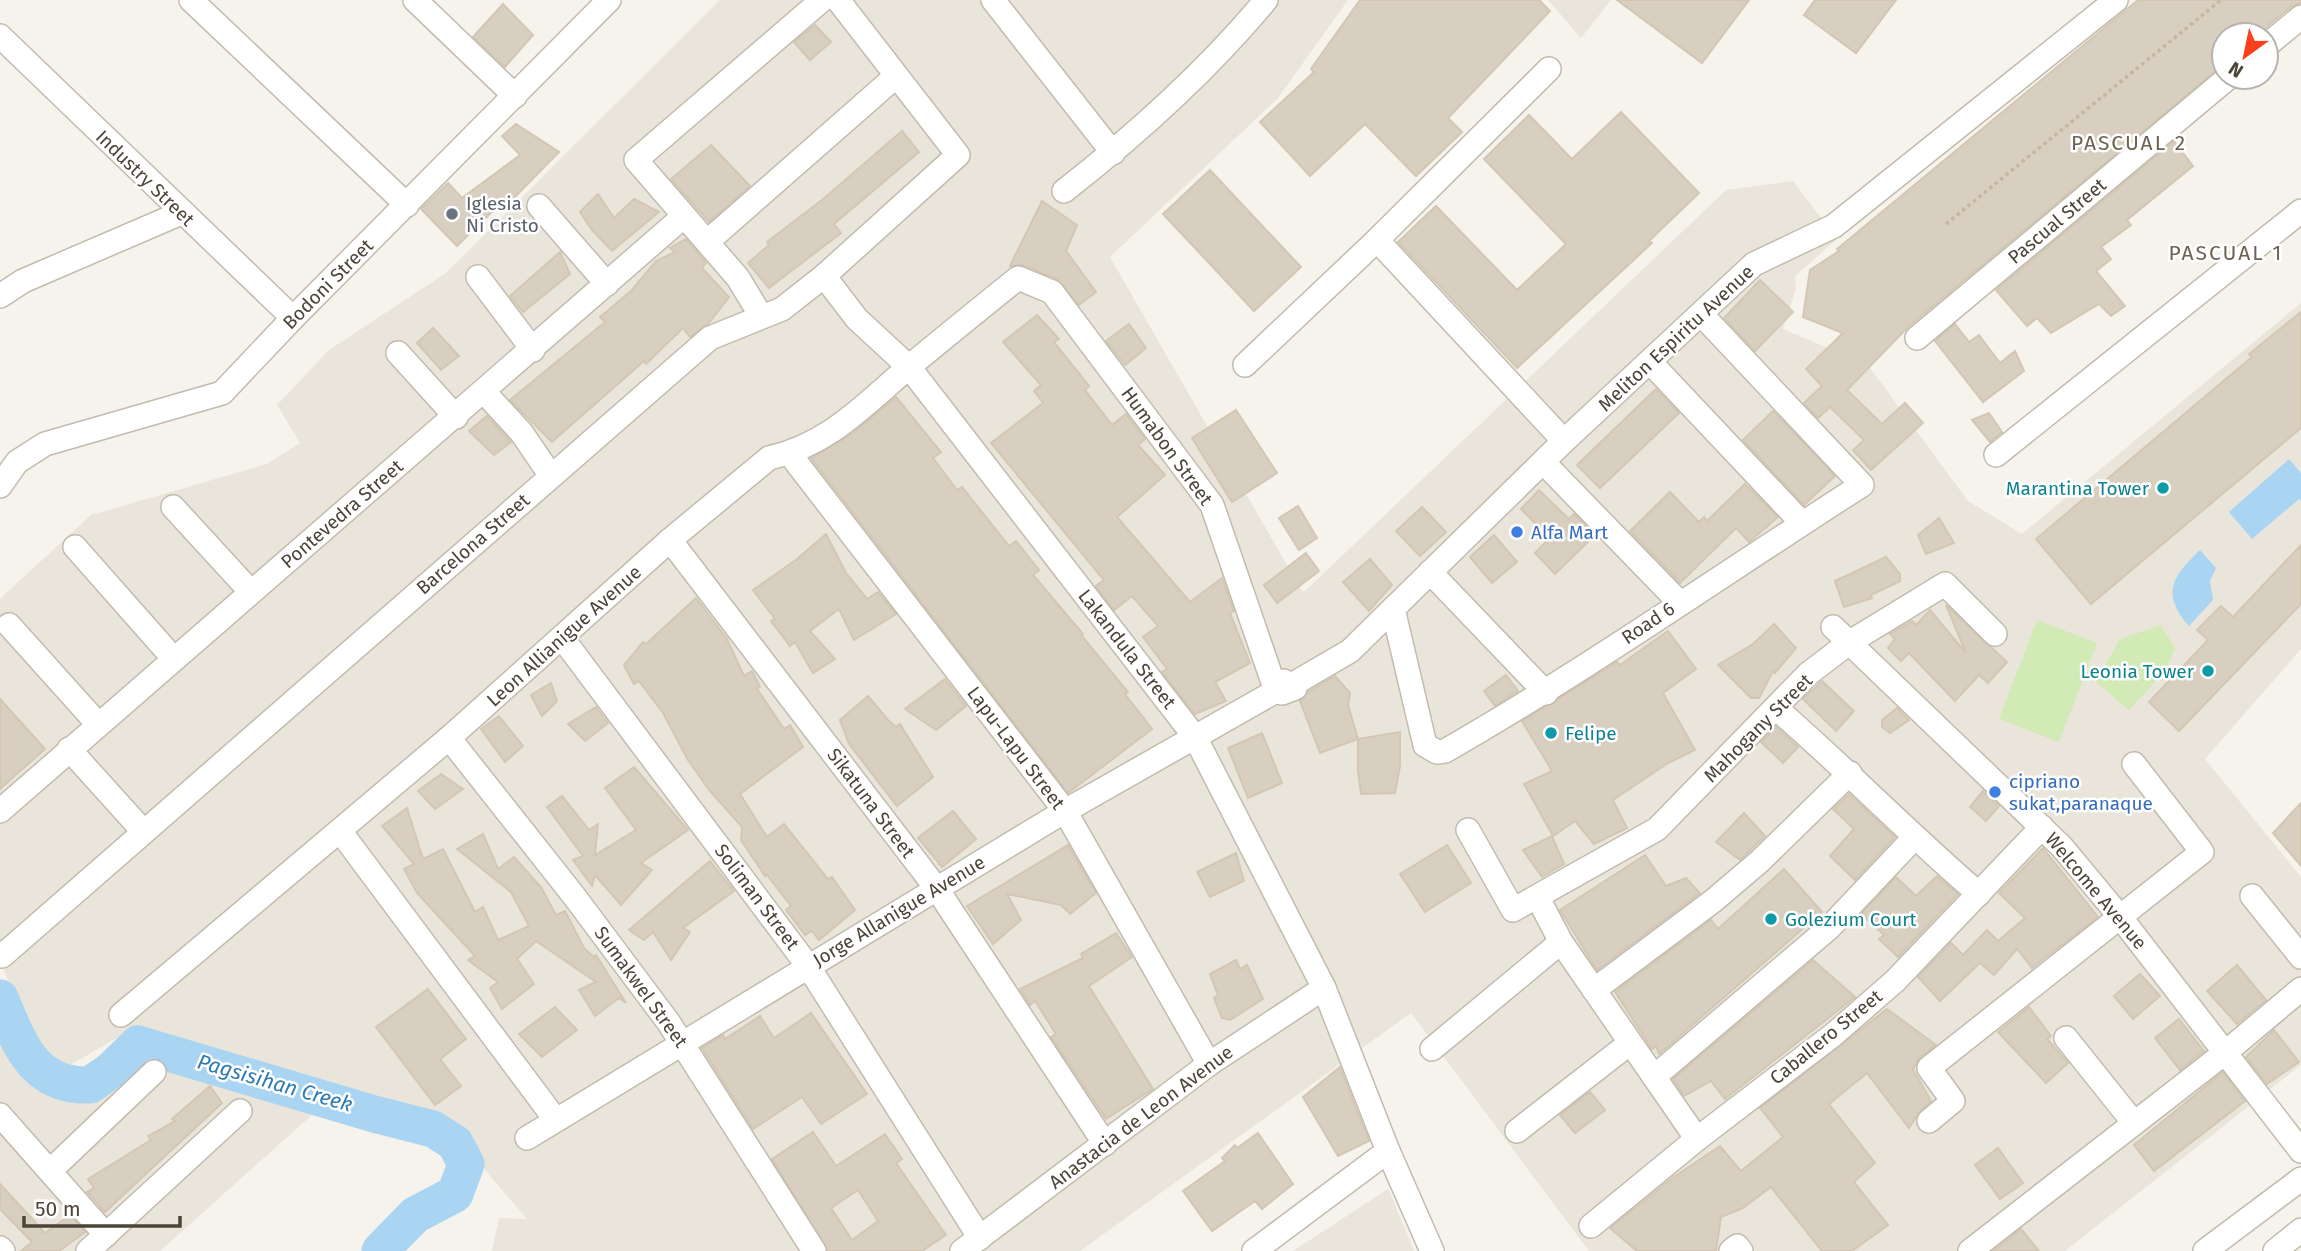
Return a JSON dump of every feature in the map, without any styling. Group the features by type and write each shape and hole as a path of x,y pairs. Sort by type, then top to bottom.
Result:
{"street":[{"path":"191,0 407,205"},
{"path":"415,0 515,96"},
{"name":"Bodoni Street","path":"0,486 17,462 45,444 222,393 293,318 610,0"},
{"path":"761,316 738,278 636,159 822,0"},
{"path":"707,242 895,77 838,0"},
{"path":"993,0 1113,153"},
{"path":"1064,191 1113,153 1231,43 1266,0"},
{"name":"Meliton Espiritu Avenue","path":"1286,686 1350,651 1564,441 1754,264 1834,226 2116,0"},
{"path":"2280,35 2301,17"},
{"name":"Industry Street","path":"0,36 293,318"},
{"path":"1245,365 1377,240 1549,69"},
{"name":"Barcelona Street","path":"2,956 142,831 710,338 782,309 824,276 958,155 895,77"},
{"name":"Pascual Street","path":"1917,338 2212,91"},
{"path":"539,206 607,284"},
{"path":"1996,455 2301,211"},
{"path":"0,296 23,281 181,213"},
{"name":"Pontevedra Street","path":"0,811 97,723 456,417 684,216"},
{"path":"1377,240 1564,441"},
{"name":"Lakandula Street","path":"824,276 858,318 909,367 1195,737 1324,988 1388,1151 1432,1251"},
{"path":"478,277 533,350"},
{"name":"Leon Allianigue Avenue","path":"121,1015 449,738 563,639 670,540 769,458 789,453 845,424 909,367 1018,278"},
{"name":"Humabon Street","path":"1018,278 1052,292 1212,505 1286,686"},
{"name":"Road 6","path":"1393,609 1425,745 1431,750 1445,751 1546,694 1679,602 1862,485 1702,315"},
{"path":"398,353 456,417"},
{"path":"1650,362 1802,523"},
{"path":"484,392 521,432 551,476"},
{"name":"Lapu-Lapu Street","path":"789,453 1065,811 1209,1065"},
{"path":"1544,463 1679,602"},
{"path":"173,507 251,592"},
{"name":"Sikatuna Street","path":"670,540 937,890 1105,1144"},
{"path":"75,547 173,658"},
{"path":"1430,572 1546,694"},
{"name":"Mahogany Street","path":"1468,830 1513,910 1657,829 1777,709 1808,674 1850,642 1945,584 1994,634"},
{"path":"9,625 97,723"},
{"name":"Welcome Avenue","path":"1833,627 2042,827 2121,918 2301,1151"},
{"name":"Soliman Street","path":"563,639 808,966 971,1244"},
{"name":"Jorge Allanigue Avenue","path":"527,1138 1065,811 1286,686"},
{"path":"1777,709 1850,773 1914,838 1979,894"},
{"name":"Sumakwel Street","path":"449,738 574,896 683,1042 814,1251"},
{"path":"69,750 142,831"},
{"path":"1929,1121 1953,1101 1929,1068 2202,852 2134,764"},
{"path":"1594,990 1713,901 1760,861 1850,773"},
{"name":"Caballero Street","path":"1591,1226 1697,1139 1833,1035 1895,981 2042,827"},
{"path":"340,831 555,1119"},
{"path":"1654,1077 1829,928 1914,838"},
{"path":"2252,896 2301,957"},
{"path":"1538,898 1561,942 1697,1139"},
{"path":"1432,1049 1561,942"},
{"name":"Anastacia de Leon Avenue","path":"971,1244 1209,1065 1324,988"},
{"path":"1973,1250 2226,1052 2301,989"},
{"path":"2066,1038 2134,1123"},
{"path":"1517,1131 1630,1043"},
{"path":"50,1171 154,1072"},
{"path":"88,1251 240,1111"},
{"path":"0,1115 106,1235"},
{"path":"1254,1251 1388,1151"},
{"path":"2205,1251 2301,1179"},
{"path":"2275,1251 2301,1230"},
{"path":"1731,1251 1737,1246 1741,1251"}],"path":[{"path":"1946,224 2221,0"}],"shaded area":[{"path":"720,0 1348,0 1278,98 1110,257 1303,593 1726,190 1793,181 1837,239 1795,276 1796,289 1783,329 1868,365 1968,501 2022,534 2301,303 2301,649 2205,759 2301,877 2301,1065 2065,1251 1589,1251 1411,1013 1080,1251 492,1251 499,1218 527,1219 485,1170 467,1139 435,1118 303,1083 134,1028 65,1068 44,1054 15,1001 0,959 0,600 91,515 267,464 300,443 277,405 329,350 446,273"},
{"path":"1548,0 1611,0 1581,38"},
{"path":"0,1033 2,1040 23,1061 61,1087 99,1097 146,1053 314,1113 160,1251 0,1251"},
{"path":"1388,1189 1414,1251 1293,1251"}],"green space":[{"path":"2037,620 2097,643 2059,742 1999,719"},
{"path":"2161,625 2175,648 2166,670 2129,710 2096,682 2120,639"}],"water":[{"path":"2289,459 2301,473 2301,501 2299,499 2252,539 2229,512"},
{"path":"2200,550 2216,568 2210,581 2213,600 2189,626 2175,604 2174,585 2183,568"}],"building":[{"path":"1360,0 1539,0 1550,11 1448,118 1462,132 1416,176 1365,124 1310,176 1260,122 1314,72 1311,69"},
{"path":"1617,0 1749,0 1702,63"},
{"path":"1815,0 1896,0 1856,53 1804,15"},
{"path":"2138,0 2301,0 2301,3 2292,6 2274,21 2210,21 2210,76 1908,327 1847,390 1882,424 1905,403 1923,423 1871,470 1853,450 1864,440 1830,407 1818,418 1804,403 1822,386 1806,369 1843,333 1803,317 1810,270 1839,251 1837,249"},
{"path":"503,4 533,35 505,67 473,37"},
{"path":"815,25 831,42 810,60 794,42"},
{"path":"1621,112 1699,193 1649,241 1652,243 1517,368 1398,242 1436,206 1517,290 1566,244 1484,159 1529,115 1572,159"},
{"path":"516,124 559,152 507,205 503,201 457,246 421,209 448,183 462,198 520,155 502,136"},
{"path":"902,131 919,152 834,224 841,233 769,288 748,263 769,245 767,242 822,200"},
{"path":"2174,141 2193,166 2127,220 2131,225 2101,247 2111,259 2096,271 2125,306 2111,316 2099,304 2051,333 2037,318 2027,326 1996,290"},
{"path":"711,145 750,186 709,222 671,179"},
{"path":"1210,170 1301,267 1254,311 1163,214"},
{"path":"598,194 614,218 634,199 659,212 612,251 592,230 580,212"},
{"path":"1042,201 1077,225 1066,251 1096,292 1079,305 1057,279 1023,265 1010,266"},
{"path":"686,239 706,263 702,268 729,297 708,324 690,337 683,328 646,364 644,361 552,442 510,400 605,322 600,317 631,291 656,261 675,252 670,248"},
{"path":"560,252 570,274 523,312 510,296"},
{"path":"1760,280 1793,312 1755,351 1724,318"},
{"name":"Marantina Tower","path":"2301,312 2301,428 2091,604 2036,539 2252,357 2249,354"},
{"path":"1037,315 1059,339 1054,342 1089,386 1085,390 1112,425 1126,414 1145,439 1138,445 1165,475 1117,517 1190,602 1222,578 1234,611 1230,613 1250,663 1215,682 1226,701 1195,714 1162,672 1167,669 1143,637 1158,626 1132,596 1114,610 1096,586 1104,580 991,443 1043,403 1034,391 1041,385 1003,342"},
{"path":"1129,324 1146,348 1125,365 1106,341"},
{"path":"1955,324 1969,342 1979,335 2000,363 2015,351 2024,371 1983,402 1935,341"},
{"path":"433,328 459,356 441,370 417,343"},
{"path":"1656,389 1679,413 1600,488 1577,465"},
{"path":"896,397 941,452 933,458 957,490 962,487 1009,546 1016,541 1039,570 1033,575 1128,692 1125,694 1152,729 1068,793 811,458 853,433"},
{"path":"1236,410 1277,473 1232,502 1192,438"},
{"path":"1773,411 1835,476 1804,505 1743,440"},
{"path":"1989,413 2002,432 1990,442 1972,420"},
{"path":"487,416 511,442 494,455 469,431"},
{"path":"1745,484 1778,517 1749,542 1736,528 1680,583 1630,531 1670,492 1699,522 1704,517 1707,521"},
{"path":"1539,490 1569,519 1574,514 1595,535 1555,574 1535,553 1550,538 1521,509"},
{"path":"1298,506 1317,538 1299,550 1279,518"},
{"path":"1422,507 1446,532 1420,556 1396,531"},
{"path":"1939,518 1954,543 1926,554 1918,535"},
{"path":"826,534 846,573 867,599 878,592 896,614 854,640 839,609 810,631 835,659 813,673 795,642 790,646 771,621 775,619 753,590 797,559"},
{"path":"1494,535 1517,562 1492,583 1470,557"},
{"name":"Leonia Tower","path":"2301,545 2301,604 2179,731 2149,702 2208,640 2197,630 2221,606 2233,617"},
{"path":"1306,553 1319,571 1277,603 1264,585"},
{"path":"1886,557 1900,574 1900,581 1871,595 1872,598 1844,607 1835,581"},
{"path":"1370,559 1392,585 1369,611 1343,582"},
{"path":"696,598 727,639 744,676 752,671 760,687 757,689 784,729 790,725 803,747 740,794 767,837 784,824 828,879 832,877 855,910 819,940 812,931 805,935 786,910 791,906 766,874 765,876 741,840 742,827 709,790 688,760 663,713 639,681 634,684 624,665 643,642 646,644"},
{"path":"1946,605 2007,662 1988,683 1979,675 1955,701 1909,653 1901,661 1888,648 1895,639 1890,634 1912,621 1916,625 1930,610 1966,653"},
{"path":"1774,624 1796,648 1775,673 1773,671 1759,698 1751,698 1718,665 1753,644"},
{"path":"1668,631 1696,669 1663,693 1695,750 1668,763 1613,800 1627,828 1594,844 1575,821 1553,836 1524,784 1552,771 1522,721 1617,662 1620,665"},
{"path":"1506,675 1518,691 1495,706 1484,691"},
{"path":"1335,676 1350,693 1348,705 1358,739 1320,753 1300,701 1308,692"},
{"path":"945,679 966,706 936,730 905,709"},
{"path":"1822,681 1854,711 1836,731 1803,699"},
{"path":"551,683 557,701 542,716 531,695"},
{"path":"868,696 896,727 900,724 933,777 897,806 849,744 840,720"},
{"path":"0,699 45,749 0,789"},
{"path":"596,707 608,723 585,741 568,724"},
{"path":"1897,708 1909,720 1890,733 1882,727 1882,720"},
{"path":"499,716 523,746 505,762 481,729"},
{"path":"1776,727 1798,747 1783,763 1761,742"},
{"path":"1400,732 1400,766 1395,793 1361,794 1358,739"},
{"path":"1262,733 1282,783 1248,798 1228,748"},
{"path":"634,767 688,830 641,863 652,870 621,905 595,875 592,886 573,860 583,856 547,807 562,796 589,830 598,824 595,855 636,830 605,788"},
{"path":"441,774 463,789 435,809 418,791"},
{"path":"1983,791 1999,806 1986,821 1970,807"},
{"path":"1849,794 1895,837 1855,880 1830,856 1854,829 1833,809"},
{"path":"2301,803 2301,866 2273,833"},
{"path":"407,808 423,859 443,849 475,912 483,907 498,940 529,926 511,892 457,849 483,834 498,869 514,857 541,887 556,915 565,911 584,948 594,957 596,955 626,1003 619,998 595,1016 579,990 596,982 536,941 517,959 534,984 502,1009 490,988 498,982 468,960 475,956 417,893 404,869 414,864 382,826"},
{"path":"953,811 976,839 942,867 918,838"},
{"path":"1744,813 1765,836 1740,860 1716,842"},
{"path":"1552,836 1564,864 1542,877 1523,850"},
{"path":"1068,845 1096,893 1070,914 1061,905 1007,894 1021,920 993,944 967,906"},
{"path":"1447,845 1471,883 1425,912 1400,874"},
{"path":"2043,848 2098,917 2032,968 2017,949 1994,975 1980,963 1940,1001 1918,977 1951,943 1963,955 1987,930 1998,941 2025,918 1999,893"},
{"path":"1236,853 1244,881 1210,897 1197,872"},
{"path":"1645,855 1666,886 1686,878 1700,893 1597,970 1560,910"},
{"path":"710,861 734,891 683,928 690,932 671,960 653,932 644,940 629,930"},
{"path":"1784,869 1822,912 1659,1054 1656,1046 1652,1049 1615,992 1711,920 1718,929"},
{"path":"1937,876 1958,894 1898,957 1879,939 1884,935 1861,914 1896,877 1916,896"},
{"path":"1116,933 1132,957 1089,986 1153,1089 1106,1119 1051,1037 1056,1034 1035,1001 1030,1005 1020,989 1083,958 1081,954"},
{"path":"1236,960 1240,969 1247,965 1263,999 1230,1020 1222,1018 1214,998 1218,995 1210,974"},
{"path":"1813,960 1855,997 1725,1099 1711,1081 1684,1096 1673,1079"},
{"path":"2237,965 2266,1000 2237,1024 2207,991"},
{"path":"2140,974 2160,996 2133,1019 2114,996"},
{"path":"428,989 466,1039 440,1059 461,1086 435,1105 376,1027"},
{"path":"555,1007 577,1030 542,1057 519,1034"},
{"path":"2029,1007 2051,1036 2047,1039 2068,1063 2046,1083 1998,1032"},
{"path":"1887,1009 1936,1045 1920,1057 1913,1069 1931,1101 1920,1111 1909,1128 1867,1073 1829,1104 1875,1163 1854,1182 1888,1225 1852,1251 1822,1251 1771,1187 1743,1208 1721,1217 1716,1251 1637,1251 1610,1228 1671,1179 1720,1146 1741,1171 1783,1137 1760,1108"},
{"path":"811,1013 867,1094 821,1124 802,1097 753,1129 702,1048 723,1035 725,1039 760,1016 774,1038"},
{"path":"2179,1019 2204,1051 2180,1070 2155,1038"},
{"path":"2274,1030 2299,1062 2267,1084 2246,1057"},
{"path":"1340,1067 1369,1141 1338,1156 1303,1097"},
{"path":"2223,1072 2245,1101 2154,1171 2134,1145"},
{"path":"210,1086 222,1103 105,1212 87,1192 94,1188 88,1179 151,1140 148,1136 175,1121 172,1119"},
{"path":"1590,1092 1605,1110 1575,1133 1560,1115"},
{"path":"813,1132 836,1166 885,1134 902,1159 896,1163 946,1235 922,1251 828,1251 772,1159","holes":["858,1190 878,1221 852,1240 831,1208"]},
{"path":"1258,1133 1293,1184 1262,1209 1255,1201 1212,1231 1183,1191 1225,1161 1222,1158 1235,1145 1237,1148"},
{"path":"1998,1148 2023,1183 2000,1199 1975,1165"},
{"path":"0,1184 45,1233 70,1215 85,1232 59,1251 21,1251 32,1242 0,1209"},
{"path":"2021,1229 2039,1251 1993,1251"}],"waterway":[{"name":"Pagsisihan Creek","path":"0,998 22,1046 41,1070 55,1079 71,1084 90,1085 110,1071 138,1044 433,1129 455,1143 466,1164 455,1194 415,1215 380,1251"}],"place":[{"name":"Iglesia Ni Cristo","path":"452,214"},
{"name":"Marantina Tower","path":"2163,488"},
{"name":"Alfa Mart","path":"1517,532"},
{"name":"Leonia Tower","path":"2208,671"},
{"name":"Felipe","path":"1551,733"},
{"name":"cipriano sukat,paranaque","path":"1995,792"},
{"name":"Golezium Court","path":"1771,919"}],"district":[{"name":"PASCUAL 2","path":"2129,143"},
{"name":"PASCUAL 1","path":"2226,253"}]}
